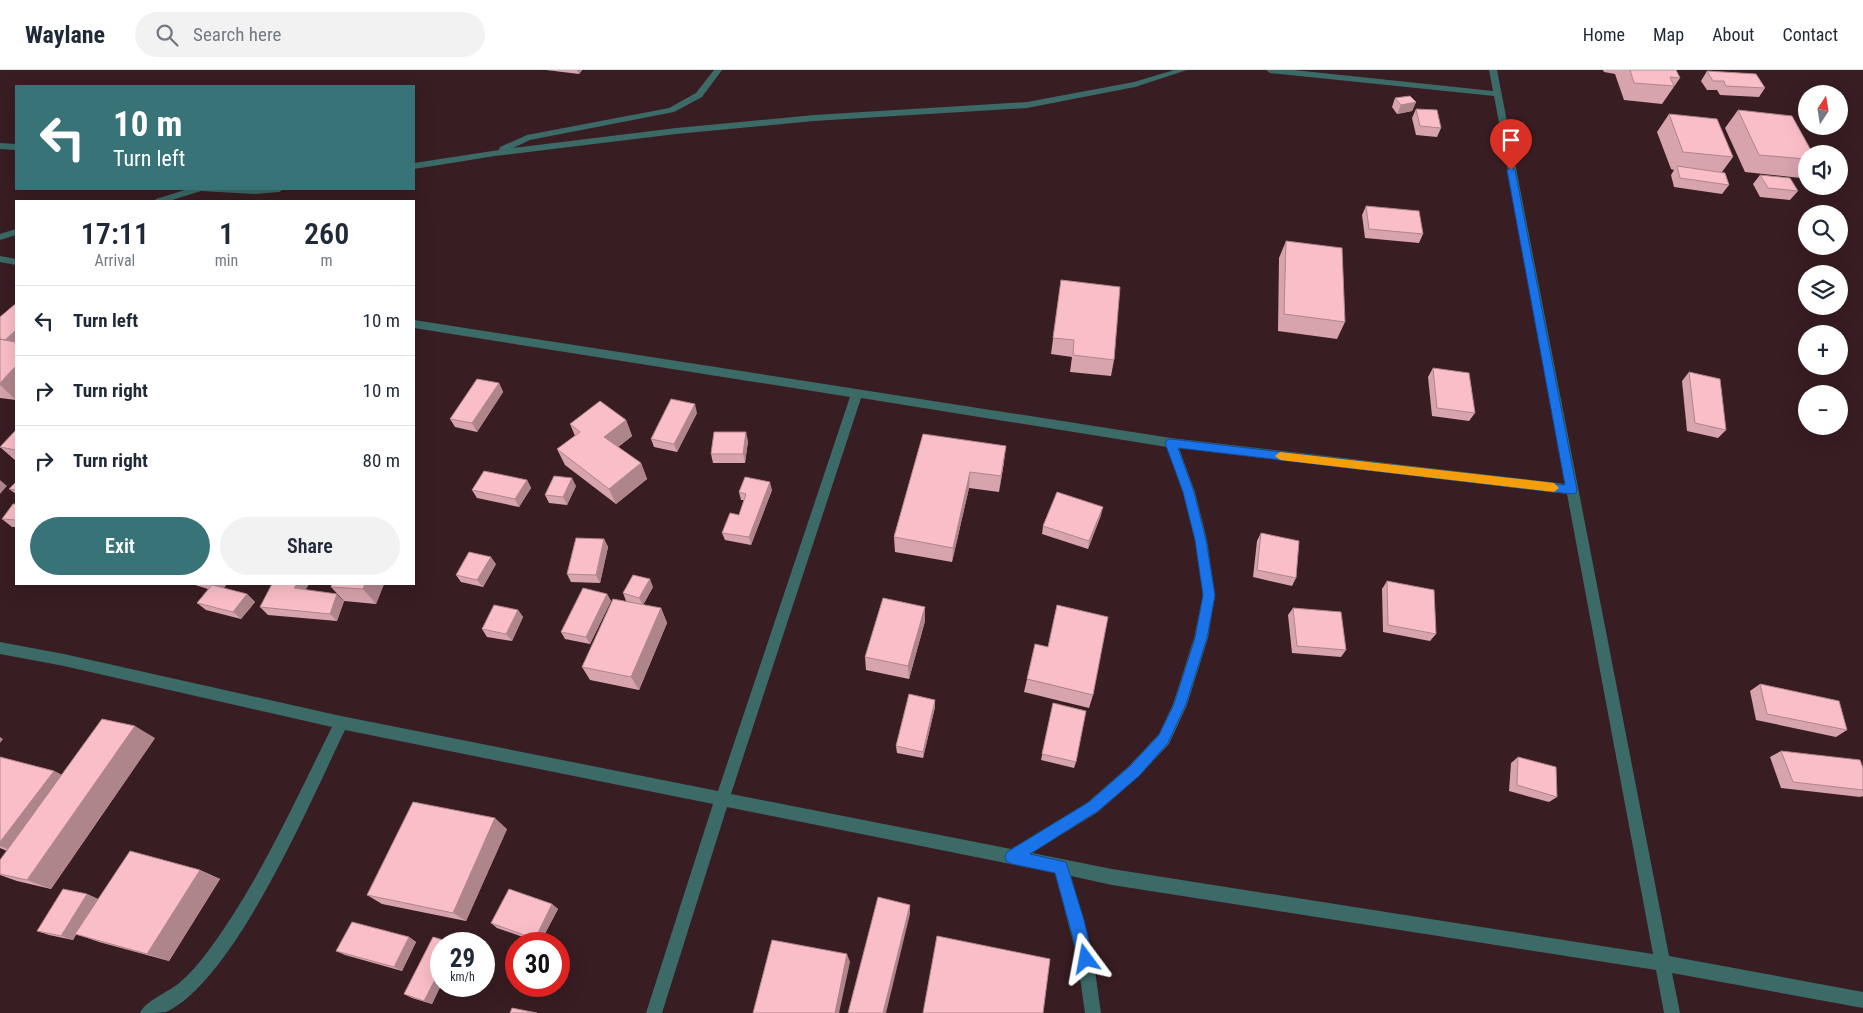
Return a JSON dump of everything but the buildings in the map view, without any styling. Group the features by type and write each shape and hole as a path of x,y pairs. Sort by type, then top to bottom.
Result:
{"street":[{"path":"495,153 527,138 671,110 691,102 701,95 718,70"},
{"path":"415,166 495,153 676,131 814,118 1027,105 1135,84 1182,70"},
{"path":"1270,70 1496,94"},
{"path":"1493,70 1496,94 1672,1013"},
{"path":"0,146 15,147"},
{"path":"162,200 195,190"},
{"path":"229,190 267,190"},
{"path":"0,237 15,232"},
{"path":"0,259 15,262"},
{"path":"415,324 1171,443 1572,490"},
{"path":"654,1013 722,800 857,394"},
{"path":"1012,857 1093,807 1134,772 1164,739 1180,704 1201,638 1209,595 1201,540 1189,492 1171,443"},
{"path":"0,648 64,660 341,723 1061,867 1164,886 1662,963 1863,1000"},
{"path":"148,1013 170,1001 184,989 197,977 221,946 276,854 341,723"},
{"path":"1061,867 1077,920 1090,978 1093,1013"}],"slow traffic":[{"path":"1280,456 1554,488"}],"route":[{"path":"1086,959 1077,920 1061,867 1012,857 1093,807 1134,772 1164,739 1180,704 1201,638 1209,595 1201,540 1189,492 1171,443 1572,490 1511,170"}]}
